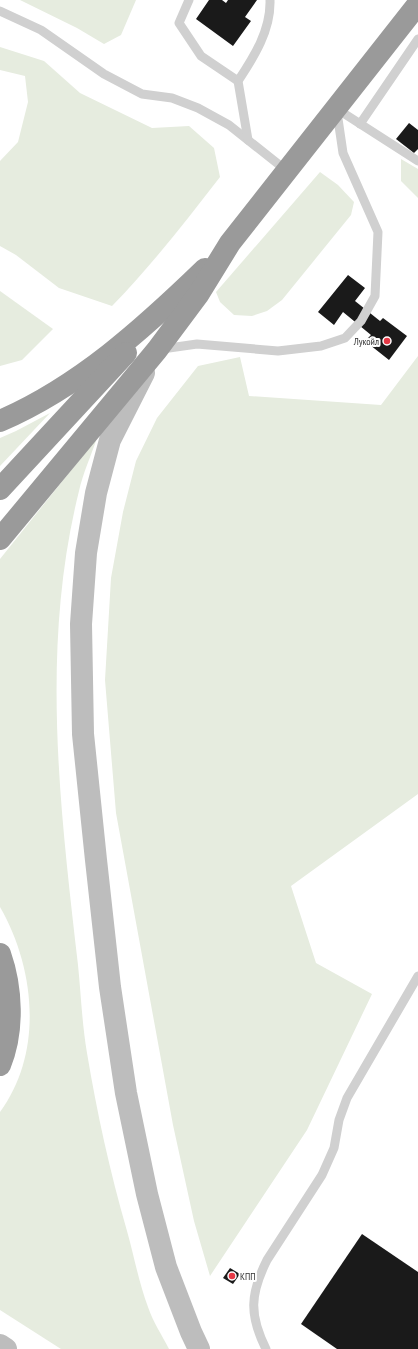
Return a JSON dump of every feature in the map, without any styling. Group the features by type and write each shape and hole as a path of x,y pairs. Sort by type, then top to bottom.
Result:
{"highway":[{"path":"0,421 57,392 105,357 164,308 230,243 288,172 418,4"},
{"path":"0,539 157,350 198,295 230,243"},
{"path":"0,489 116,365 164,308"},
{"path":"0,954 5,968 9,1004 8,1030 0,1065"}],"main road":[{"path":"157,350 110,440 96,492 86,553 80,624 83,734 110,987 126,1093 147,1194 166,1267 199,1349"},
{"path":"0,1345 6,1349"}],"lane":[{"path":"189,0 179,23 201,56 238,81"},
{"path":"248,140 238,81 257,51 270,14 270,0"},
{"path":"0,11 41,30 104,74 142,94 172,98 198,108 229,125 288,172"},
{"path":"360,124 418,39"},
{"path":"337,109 418,161"},
{"path":"157,350 197,344 278,351 322,346 345,338 361,321 376,296 378,232 343,153 337,109"},
{"path":"266,1349 256,1325 254,1314 254,1297 261,1271 322,1175 334,1148 339,1120 347,1098 418,976"}],"shaded area":[{"path":"20,0 136,0 121,35 104,44 77,28"},
{"path":"0,47 44,61 80,93 152,128 189,126 214,148 220,177 181,227 112,306 59,288 16,255 0,246 0,161 18,142 28,102 25,76 0,70"},
{"path":"401,159 418,169 418,198 401,181"},
{"path":"320,172 338,185 354,202 351,215 282,300 267,311 252,316 234,315 220,302 216,292"},
{"path":"0,291 53,329 22,360 0,366"},
{"path":"418,356 418,794 291,886 316,963 372,994 307,1130 210,1276 194,1221 173,1125 116,813 105,680 111,578 123,512 136,461 157,418 198,366 240,357 249,396 381,405"},
{"path":"50,413 0,466 0,438"},
{"path":"97,438 79,491 67,550 60,609 57,668 57,728 60,787 84,1031 95,1098 115,1187 142,1289 152,1318 169,1349 61,1349 0,1310 0,1112 14,1088 23,1063 29,1037 30,1010 27,983 21,956 12,931 0,907 0,559"}],"building":[{"path":"209,0 222,0 226,3 228,0 257,0 245,17 251,21 233,46 196,19"},
{"path":"409,123 418,130 418,149 414,153 396,139"},
{"path":"348,275 365,288 355,301 380,321 383,318 407,336 389,360 365,341 371,335 343,312 334,325 318,312"},
{"path":"362,1234 418,1272 418,1349 337,1349 301,1324"},
{"name":"КПП","path":"230,1268 240,1274 233,1284 223,1278"}],"place":[{"name":"Лукойл","path":"387,341"},
{"name":"КПП","path":"232,1276"}]}
